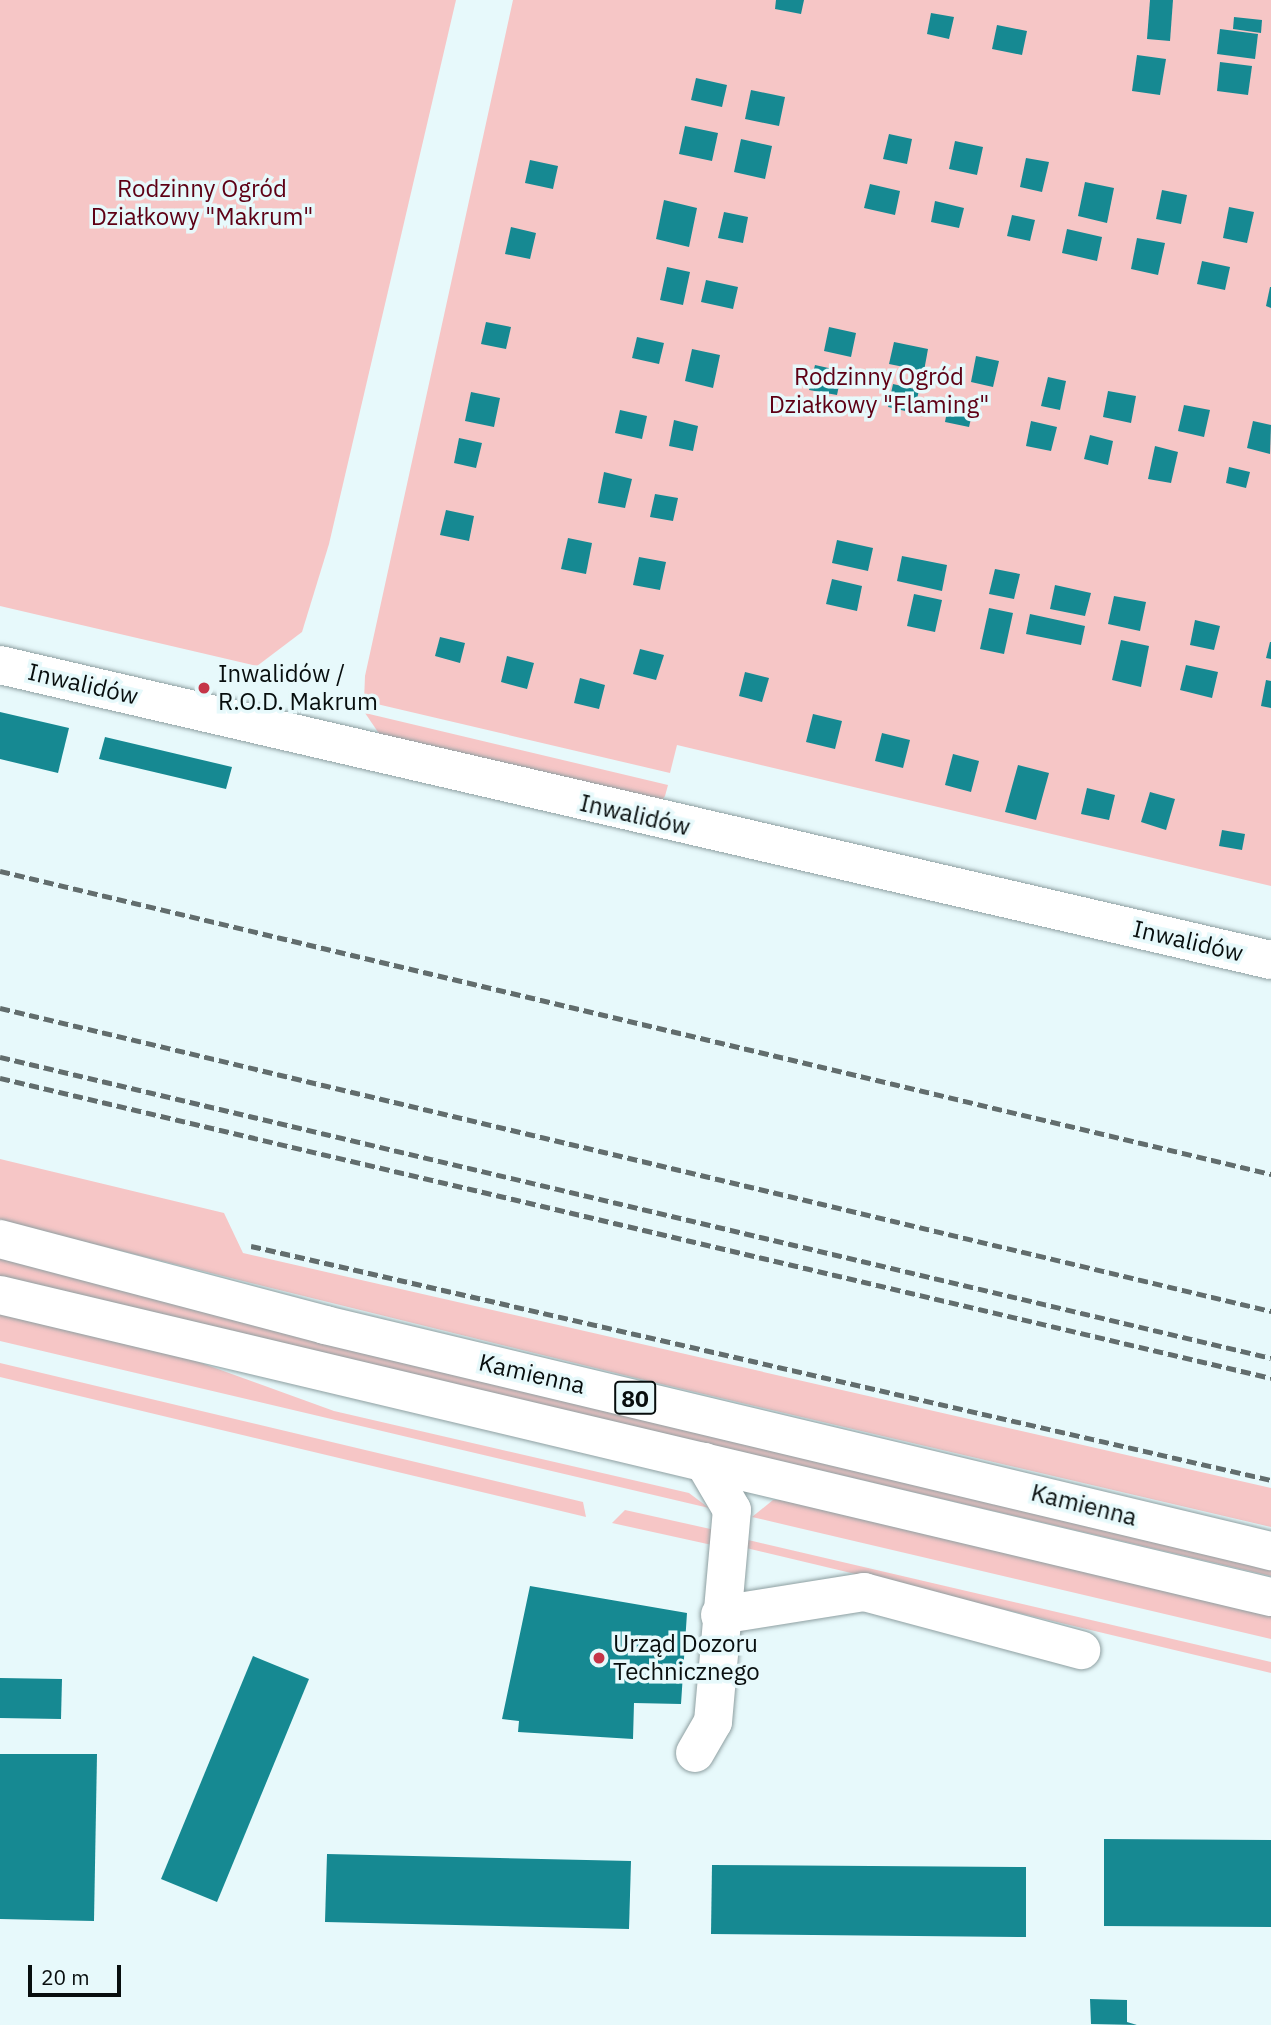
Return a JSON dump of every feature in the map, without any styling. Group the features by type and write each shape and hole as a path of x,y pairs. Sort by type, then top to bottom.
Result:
{"main road":[{"name":"Inwalidów","path":"0,665 1271,960"},
{"name":"Kamienna","path":"0,1239 325,1325 1271,1551"},
{"name":"Kamienna","path":"0,1295 1271,1597"},
{"path":"695,1753 713,1722 720,1615 732,1510 704,1462"},
{"path":"732,1510 773,1478"},
{"path":"720,1615 864,1592 1081,1650"}],"green space":[{"name":"Rodzinny Ogród Działkowy \"Makrum\"","path":"0,0 456,0 329,544 302,632 257,666 0,606"},
{"name":"Rodzinny Ogród Działkowy \"Flaming\"","path":"513,0 1271,0 1271,886 677,745 670,773 364,701 365,676"},
{"path":"365,713 668,785 662,800 380,735"},
{"path":"0,1159 224,1213 243,1253 1271,1488 1271,1527 644,1380 0,1221"},
{"path":"0,1256 1271,1565 1271,1576 0,1278"},
{"path":"0,1314 193,1360 334,1411 689,1493 709,1508 0,1341"},
{"path":"0,1363 583,1502 586,1517 0,1377"},
{"path":"773,1500 795,1500 1271,1612 1271,1639 752,1517"},
{"path":"625,1510 715,1530 712,1545 612,1523"},
{"path":"744,1539 1271,1662 1271,1673 742,1547"}],"building":[{"path":"776,0 804,0 801,14 775,9"},
{"path":"1150,0 1173,0 1170,41 1147,39"},
{"path":"931,13 954,17 949,39 927,34"},
{"path":"1234,17 1262,20 1261,33 1233,29"},
{"path":"997,25 1027,31 1022,55 992,49"},
{"path":"1220,29 1258,34 1255,59 1217,54"},
{"path":"1137,55 1166,59 1160,95 1132,91"},
{"path":"1220,62 1252,66 1248,95 1217,91"},
{"path":"696,78 727,85 722,107 691,100"},
{"path":"751,90 785,97 779,126 745,119"},
{"path":"685,126 718,133 712,161 679,154"},
{"path":"889,134 912,139 907,164 883,159"},
{"path":"741,139 772,146 765,179 734,172"},
{"path":"955,141 983,147 977,175 949,169"},
{"path":"1026,158 1049,162 1042,192 1020,187"},
{"path":"530,160 558,166 553,189 525,183"},
{"path":"1085,182 1114,188 1107,223 1078,216"},
{"path":"870,184 900,191 895,215 864,208"},
{"path":"1162,190 1187,195 1181,224 1156,219"},
{"path":"664,200 697,208 689,247 656,239"},
{"path":"935,201 964,208 959,228 931,222"},
{"path":"1229,207 1254,212 1247,243 1223,238"},
{"path":"724,212 748,217 743,243 718,238"},
{"path":"1012,215 1035,220 1030,241 1007,236"},
{"path":"511,227 536,233 530,259 505,254"},
{"path":"1067,229 1102,237 1097,261 1062,253"},
{"path":"1137,238 1165,243 1158,275 1131,269"},
{"path":"1202,261 1230,267 1225,290 1197,284"},
{"path":"667,267 690,272 683,305 660,300"},
{"path":"706,280 738,287 733,309 701,302"},
{"path":"1271,287 1271,308 1266,306"},
{"path":"486,322 511,327 506,349 481,344"},
{"path":"829,327 856,333 851,357 824,351"},
{"path":"637,337 664,343 659,364 632,358"},
{"path":"894,342 928,349 924,371 889,364"},
{"path":"692,349 720,355 713,388 685,381"},
{"path":"976,356 999,361 993,387 971,382"},
{"path":"815,365 842,371 837,395 809,390"},
{"path":"1048,377 1066,381 1060,410 1041,406"},
{"path":"893,384 919,390 914,413 888,407"},
{"path":"1108,391 1136,396 1131,423 1103,417"},
{"path":"471,392 500,398 494,427 465,421"},
{"path":"949,400 974,406 969,427 945,422"},
{"path":"1184,405 1210,410 1204,437 1178,431"},
{"path":"620,410 647,416 642,439 615,433"},
{"path":"674,420 698,426 693,451 669,446"},
{"path":"1031,421 1057,427 1051,451 1026,446"},
{"path":"1253,421 1271,425 1270,454 1247,448"},
{"path":"1090,435 1113,441 1108,465 1084,459"},
{"path":"459,438 482,443 476,468 454,463"},
{"path":"1155,446 1178,452 1171,483 1148,479"},
{"path":"1229,467 1250,472 1246,488 1226,483"},
{"path":"604,472 632,479 625,508 598,503"},
{"path":"655,494 678,498 673,521 650,517"},
{"path":"446,510 474,516 469,541 440,535"},
{"path":"568,538 592,543 586,574 561,569"},
{"path":"837,540 873,548 868,571 832,563"},
{"path":"902,556 947,565 942,591 897,581"},
{"path":"639,557 666,562 660,590 633,585"},
{"path":"995,569 1020,574 1014,599 989,594"},
{"path":"832,579 862,586 857,611 826,604"},
{"path":"1055,585 1091,593 1085,616 1050,609"},
{"path":"914,594 942,600 935,632 907,626"},
{"path":"1114,596 1146,602 1140,631 1108,624"},
{"path":"989,608 1013,613 1004,654 980,649"},
{"path":"1030,614 1085,626 1081,645 1026,634"},
{"path":"1195,620 1220,626 1214,650 1190,645"},
{"path":"440,637 465,643 460,663 435,656"},
{"path":"1121,640 1149,646 1141,687 1112,680"},
{"path":"1271,642 1271,659 1266,658"},
{"path":"640,649 664,655 656,680 633,674"},
{"path":"507,656 534,663 527,689 501,682"},
{"path":"1186,665 1218,672 1212,698 1180,690"},
{"path":"745,672 769,678 762,702 739,696"},
{"path":"580,678 605,685 599,709 574,703"},
{"path":"1266,680 1271,681 1271,708 1261,706"},
{"path":"0,712 69,728 58,773 0,759"},
{"path":"813,714 842,721 835,749 806,742"},
{"path":"882,733 910,740 903,768 875,761"},
{"path":"105,737 232,767 226,789 99,759"},
{"path":"953,754 979,761 971,792 945,785"},
{"path":"1018,765 1049,773 1036,820 1005,812"},
{"path":"1087,788 1115,795 1109,820 1081,814"},
{"path":"1150,792 1175,799 1166,830 1141,822"},
{"path":"1222,830 1245,834 1242,850 1219,846"},
{"name":"Urząd Dozoru Technicznego","path":"530,1586 687,1613 681,1704 634,1703 633,1739 518,1732 519,1721 502,1719"},
{"path":"253,1656 309,1679 217,1902 161,1879"},
{"path":"0,1678 62,1679 61,1719 0,1718"},
{"path":"0,1754 97,1754 94,1921 0,1919"},
{"path":"1104,1839 1271,1840 1271,1927 1104,1926"},
{"path":"327,1854 631,1861 629,1929 325,1922"},
{"path":"712,1865 1026,1867 1026,1937 711,1934"},
{"path":"1090,1999 1127,2000 1127,2022 1137,2025 1091,2024"}],"railway":[{"path":"0,871 1271,1174"},
{"path":"0,1008 1271,1311"},
{"path":"0,1057 1271,1358"},
{"path":"0,1078 1271,1378"},
{"path":"251,1246 1271,1480"}],"place":[{"name":"Inwalidów / R.O.D. Makrum","path":"204,688"},
{"name":"Urząd Dozoru Technicznego","path":"599,1658"}]}
